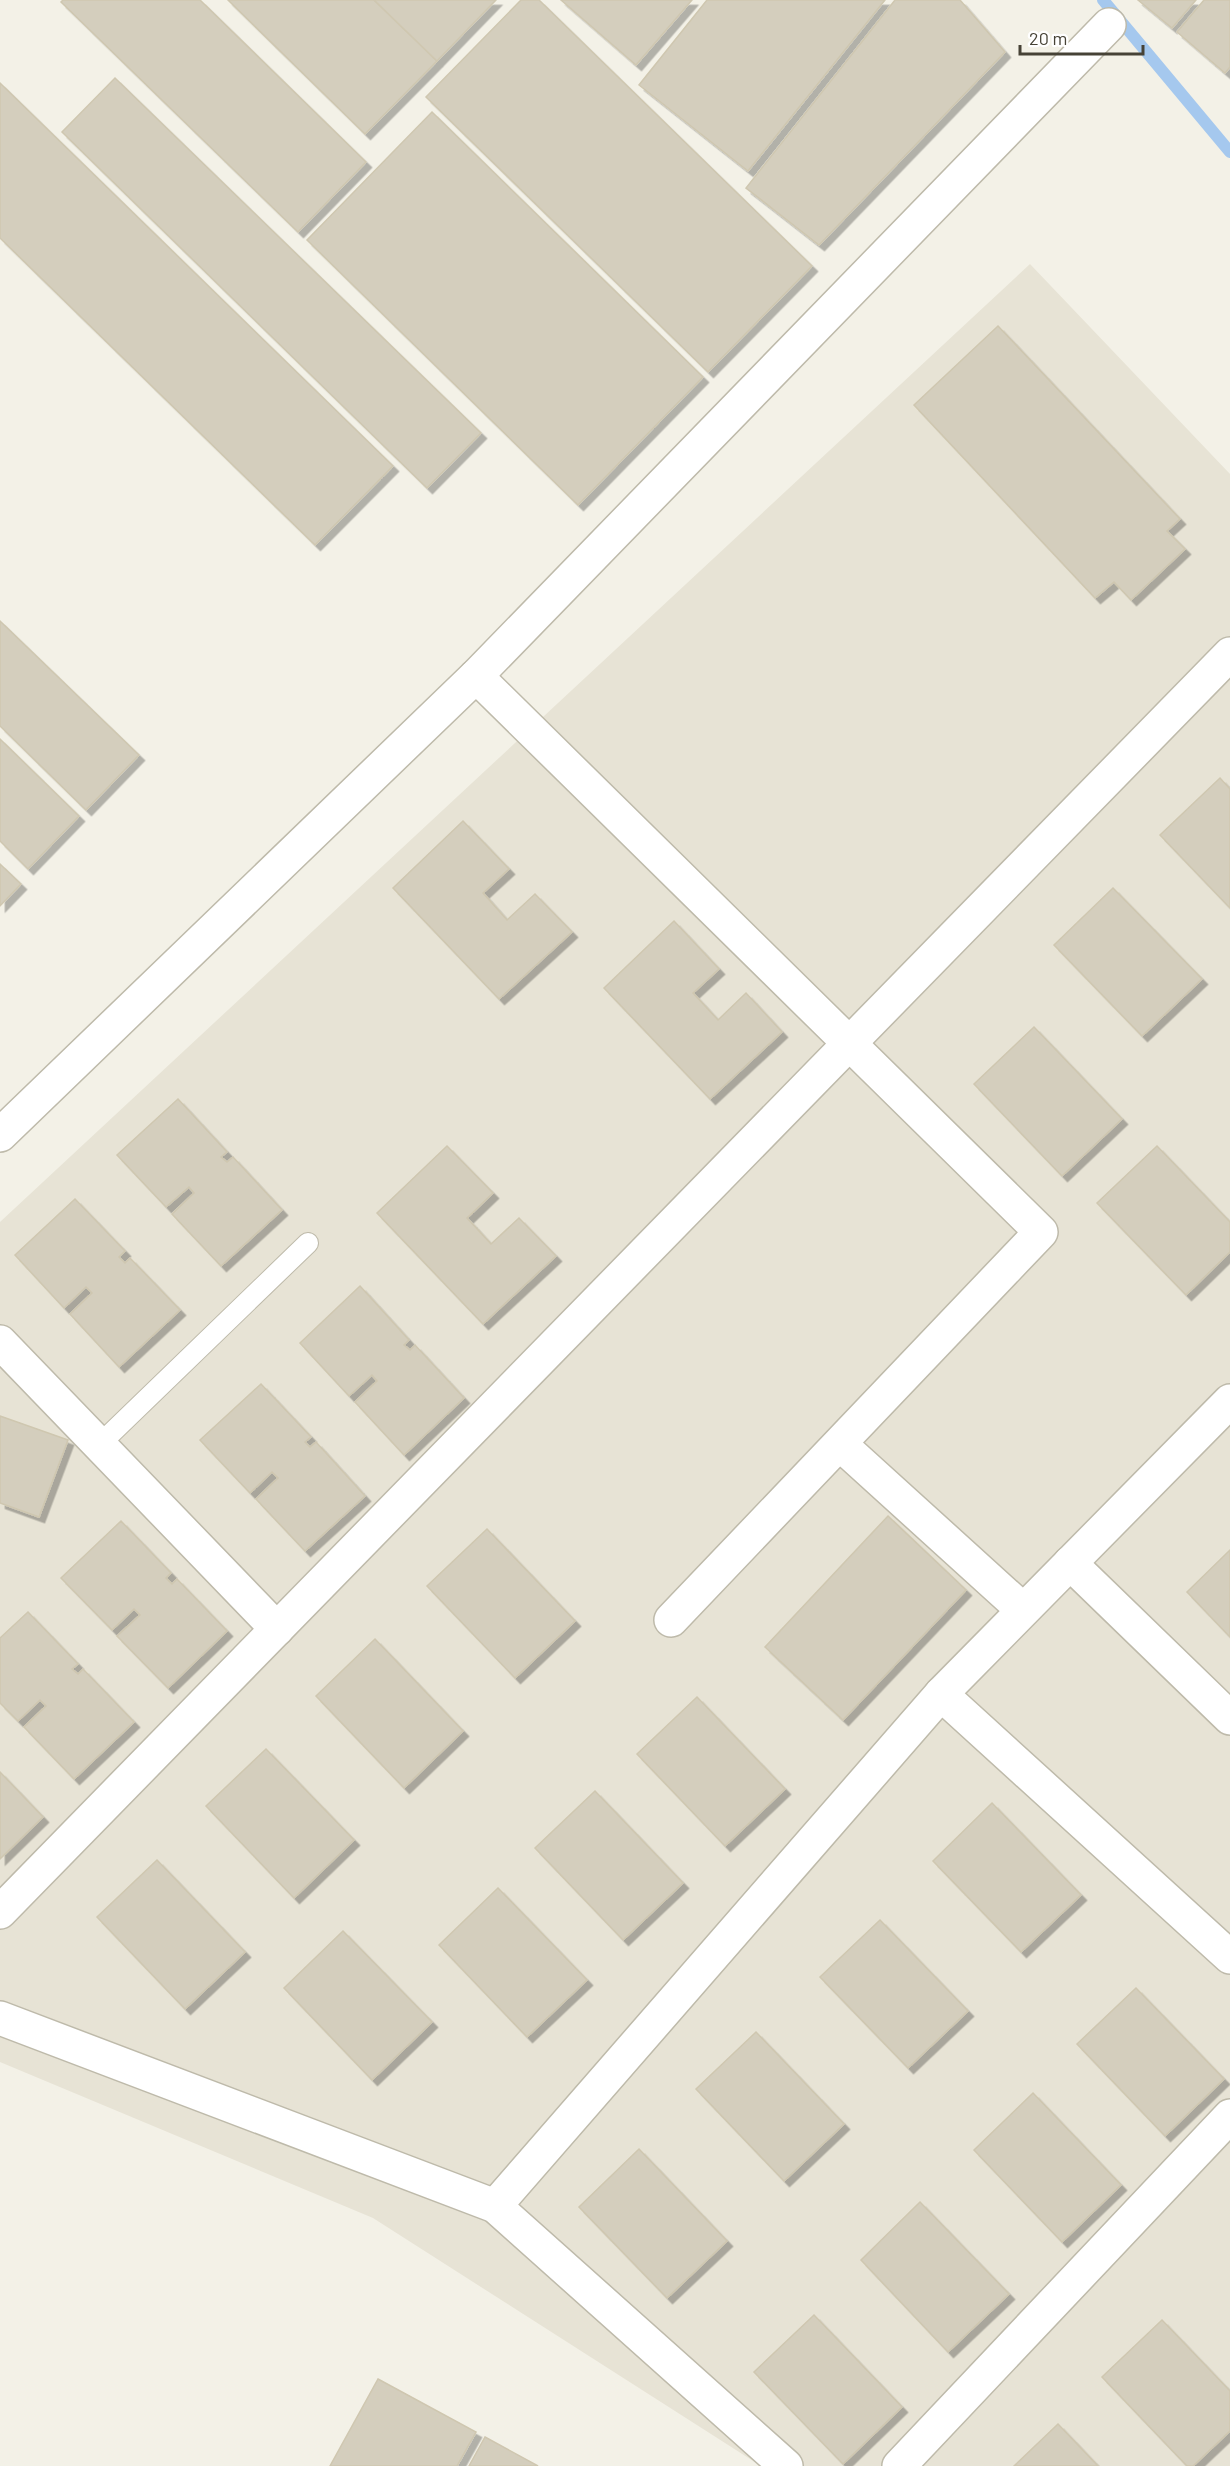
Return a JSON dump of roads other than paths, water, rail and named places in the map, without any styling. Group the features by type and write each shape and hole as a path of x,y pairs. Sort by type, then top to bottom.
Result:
{"street":[{"path":"0,1135 476,675 1109,25"},
{"path":"0,1912 1230,654"},
{"path":"476,675 1041,1232 671,1620"},
{"path":"0,1342 277,1629"},
{"path":"495,2206 941,1694 1230,1401"},
{"path":"840,1443 1023,1610"},
{"path":"1070,1563 1230,1718"},
{"path":"941,1694 1230,1957"},
{"path":"0,2018 495,2206 786,2466"},
{"path":"899,2466 1230,2116"}],"lane":[{"path":"99,1445 308,1243"}],"waterway":[{"path":"1103,0 1230,152"}]}
